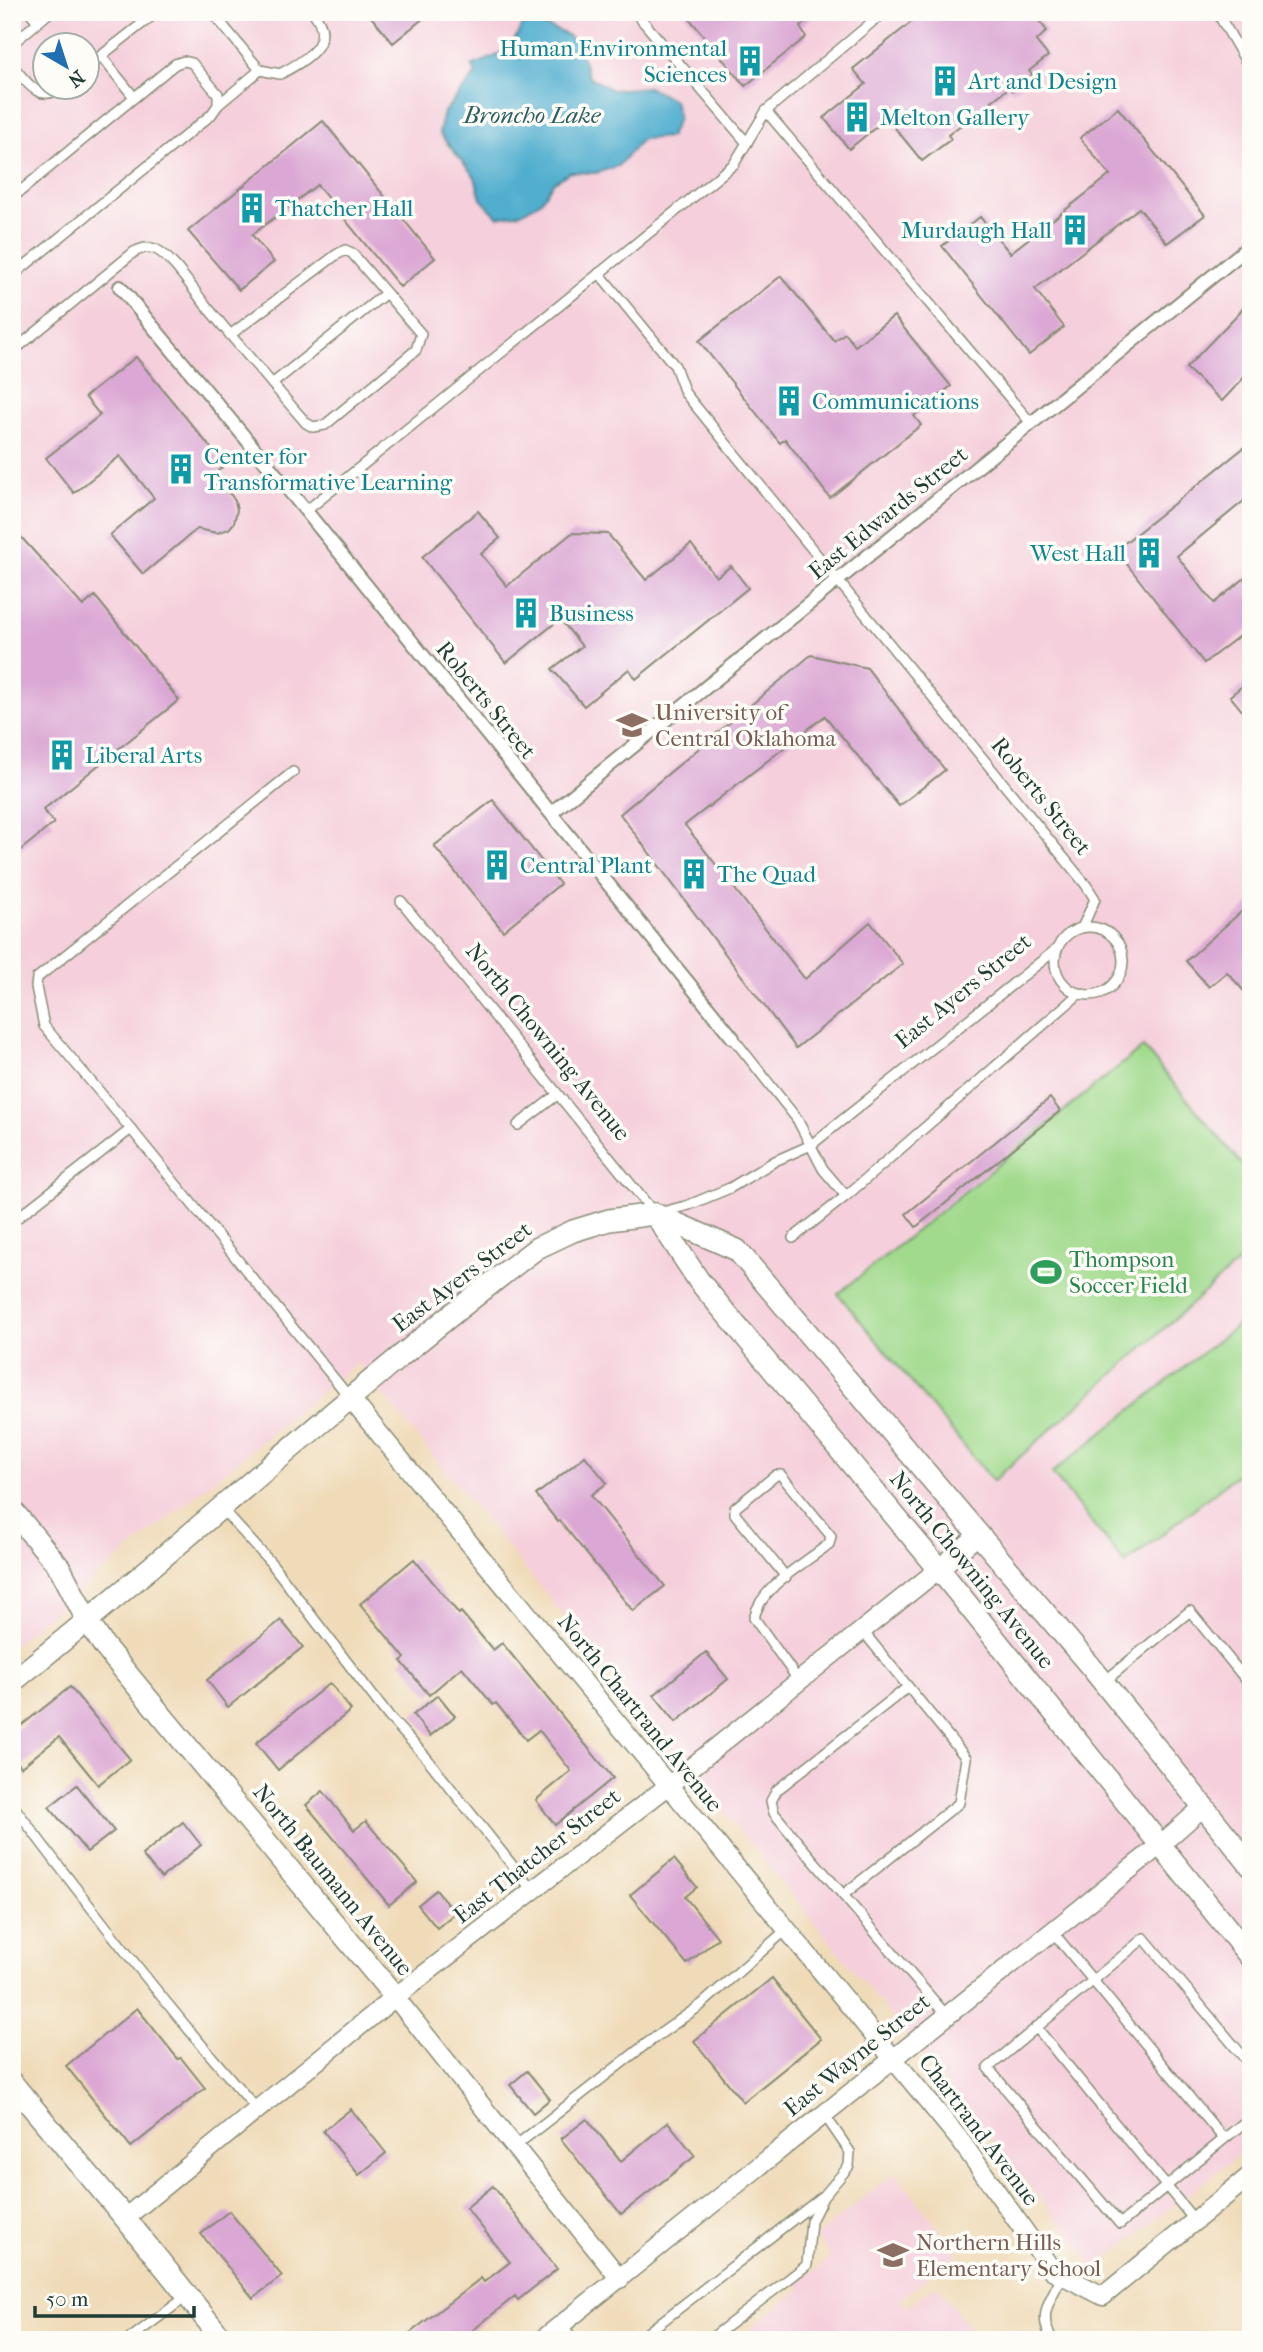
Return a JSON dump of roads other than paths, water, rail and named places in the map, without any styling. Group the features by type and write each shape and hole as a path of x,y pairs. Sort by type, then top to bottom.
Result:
{"street":[{"name":"East Edwards Street","path":"551,813 1251,245"},
{"name":"Roberts Street","path":"120,287 306,511 733,1038"},
{"name":"East Ayers Street","path":"12,1682 88,1622 350,1398 537,1248 573,1231 608,1220 655,1214"},
{"name":"North Chowning Avenue","path":"655,1214 737,1250 1103,1682 1251,1866"},
{"name":"North Chowning Avenue","path":"655,1214 699,1281 939,1569 1251,1958"},
{"name":"North Chartrand Avenue","path":"350,1398 894,2057"},
{"name":"North Baumann Avenue","path":"12,1510 60,1567 88,1622 104,1646 395,1997 620,2279"},
{"name":"East Thatcher Street","path":"125,2218 395,1997 668,1786 979,1534"},
{"name":"East Wayne Street","path":"542,2340 1159,1846 1202,1808"},
{"name":"Chartrand Avenue","path":"894,2057 960,2140 1052,2270 1102,2296 1251,2175"},
{"path":"17,2097 125,2218 223,2340"}],"lane":[{"path":"30,12 38,22"},
{"path":"12,44 50,12"},
{"path":"102,55 157,12"},
{"path":"212,12 260,71 280,74 315,52 321,38 321,28 313,12"},
{"path":"635,12 747,143"},
{"path":"306,511 734,164 766,111 884,12"},
{"path":"1217,12 1251,70"},
{"path":"102,57 134,97"},
{"path":"12,198 175,64 184,61 192,63 218,94 218,105"},
{"path":"12,65 32,88"},
{"path":"12,276 211,115 218,105 260,71"},
{"path":"766,111 1031,424"},
{"path":"12,352 134,252 145,248 156,249 170,261 230,335 272,384 306,423 313,427 325,425 416,350 421,334 352,253 345,250 230,335"},
{"name":"Roberts Street","path":"599,273 674,366 685,393 1086,885 1095,899 1082,928"},
{"path":"272,384 386,293"},
{"path":"293,772 37,978 36,987 44,1026 350,1398"},
{"name":"North Chowning Avenue","path":"401,901 655,1214"},
{"path":"1093,927 1113,936 1123,956 1119,978 1111,986 1091,995 1069,988 1057,971 1055,959 1058,948 1072,932 1082,928 1093,927"},
{"name":"East Ayers Street","path":"655,1214 689,1205 730,1188 775,1161 811,1145 1058,948"},
{"path":"793,1238 846,1196 1080,993"},
{"name":"Roberts Street","path":"733,1038 797,1119 823,1169 846,1196"},
{"path":"518,1125 557,1095"},
{"path":"12,1222 131,1129"},
{"path":"786,1577 735,1514 735,1508 776,1475 781,1475 831,1536 830,1544 768,1591 757,1604 754,1618 799,1681"},
{"path":"220,1508 272,1564 389,1717 425,1756 532,1890"},
{"path":"1103,1682 1190,1611 1251,1686"},
{"path":"843,1895 959,1803 966,1758 862,1630"},
{"path":"908,1687 777,1790 771,1801 774,1813 946,2015"},
{"path":"12,1804 121,1948 257,2109"},
{"path":"514,2147 646,2044 701,2005 787,1929"},
{"path":"1052,1931 1224,2139"},
{"path":"1251,2066 1144,1938 988,2068 1120,2224 1251,2117"},
{"path":"1036,2027 1195,2221"},
{"path":"638,2340 825,2194 849,2166 850,2152 824,2114"},
{"path":"709,2340 807,2265 811,2221 825,2194"},
{"path":"1053,2340 1044,2325 1044,2316 1062,2276"},
{"path":"128,2340 188,2296"},
{"path":"562,2325 574,2340"}],"water":[{"name":"Broncho Lake","path":"525,12 538,12 539,24 561,32 573,40 581,53 588,76 612,90 648,87 674,100 678,118 670,137 642,139 618,166 596,173 570,172 553,183 540,202 521,213 498,217 481,199 475,177 439,133 444,112 476,74 472,65 492,58 508,48 519,33"}],"place":[{"name":"Human Environmental Sciences","path":"750,61"},
{"name":"Art and Design","path":"945,81"},
{"name":"Melton Gallery","path":"857,117"},
{"name":"Thatcher Hall","path":"252,208"},
{"name":"Murdaugh Hall","path":"1075,230"},
{"name":"Communications","path":"789,401"},
{"name":"Center for Transformative Learning","path":"181,469"},
{"name":"West Hall","path":"1149,553"},
{"name":"Business","path":"526,613"},
{"name":"University of Central Oklahoma","path":"632,725"},
{"name":"Liberal Arts","path":"62,755"},
{"name":"Central Plant","path":"497,865"},
{"name":"The Quad","path":"694,874"},
{"name":"Thompson Soccer Field","path":"1046,1272"},
{"name":"Northern Hills Elementary School","path":"893,2255"}]}
